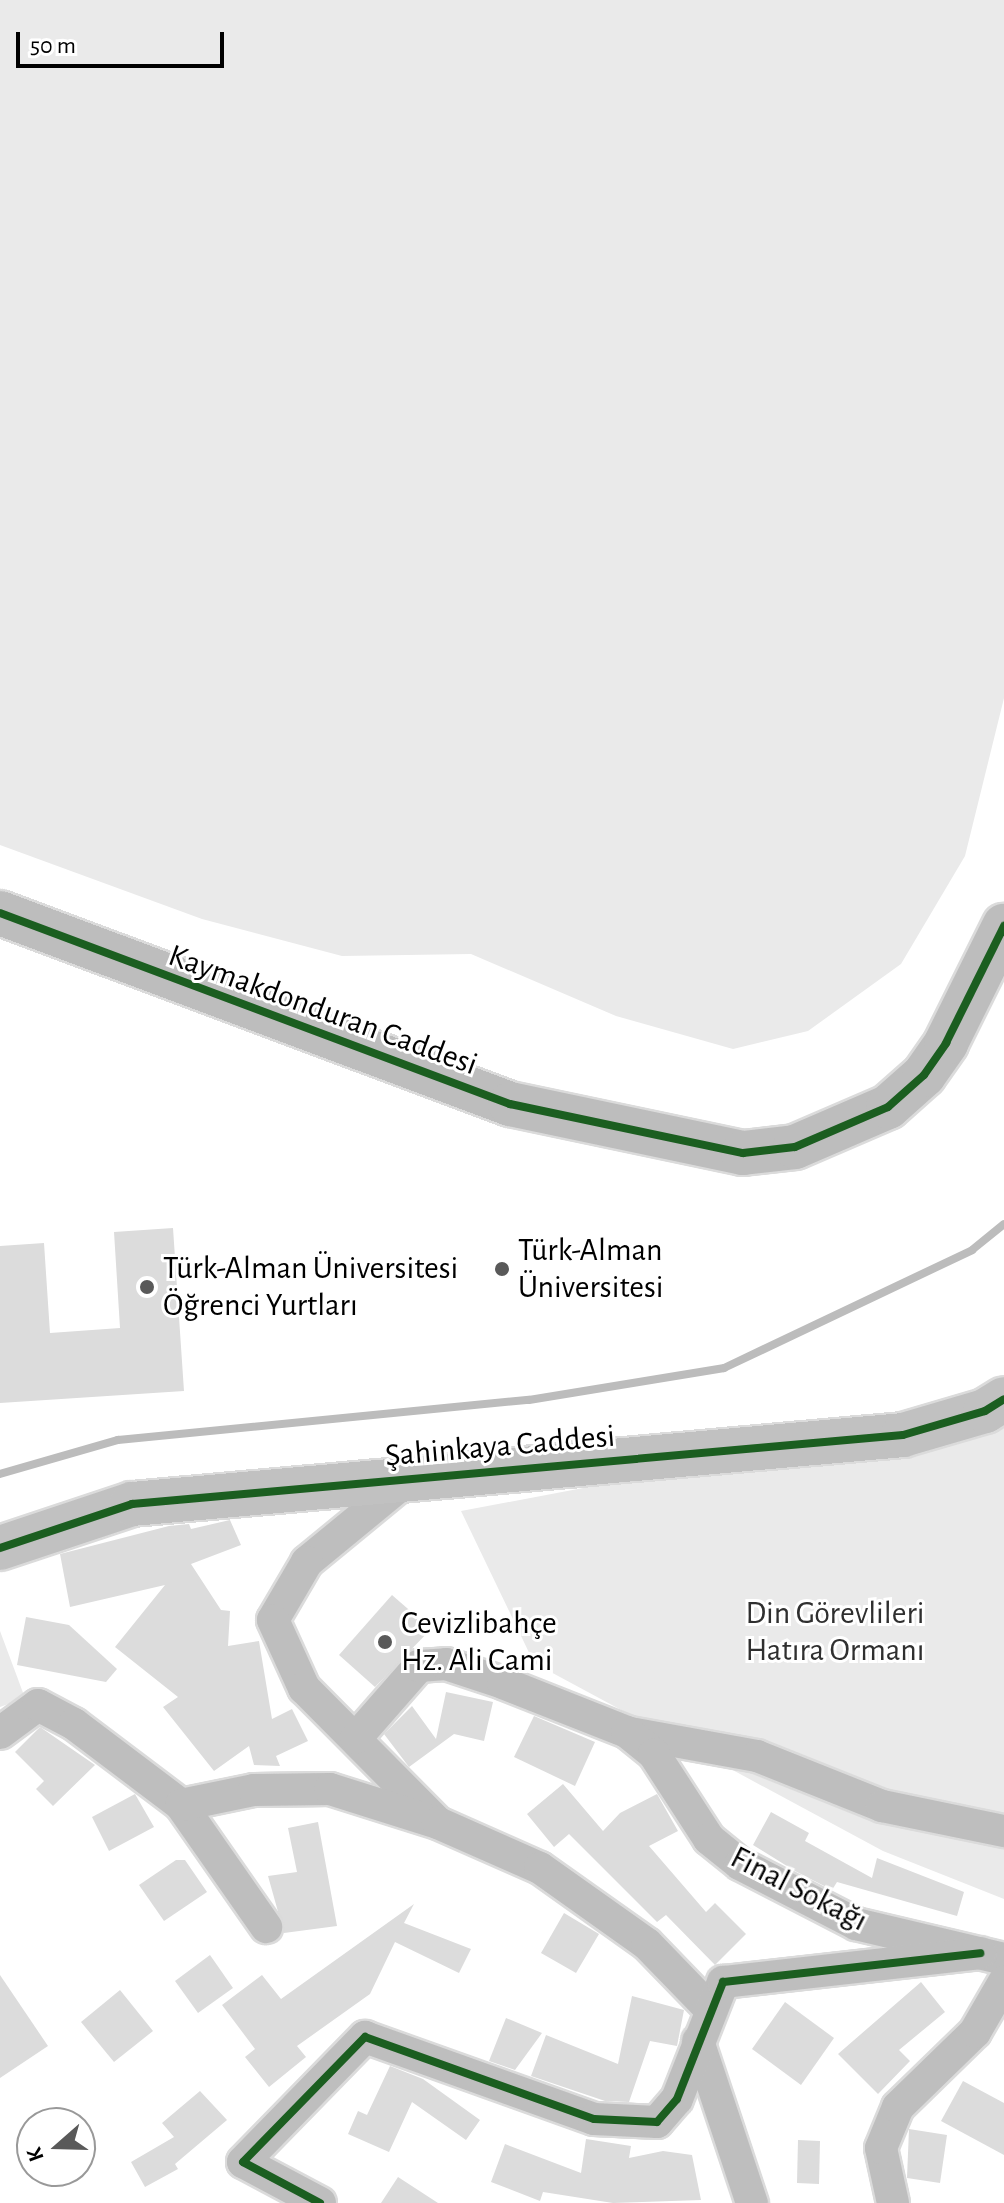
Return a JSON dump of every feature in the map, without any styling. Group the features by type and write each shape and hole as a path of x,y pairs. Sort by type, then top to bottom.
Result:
{"main road":[{"name":"Kaymakdonduran Caddesi","path":"0,913 510,1104 743,1153 795,1147 888,1107 924,1075 946,1043 1004,926"}],"street":[{"name":"Şahinkaya Caddesi","path":"0,1548 132,1504 903,1435 985,1411 1004,1399"},
{"path":"409,1478 307,1562 273,1620 304,1688 438,1823"},
{"name":"Final Sokağı","path":"356,1738 419,1666 446,1664 627,1732 654,1754 709,1839 740,1864 856,1924 992,1956"},
{"path":"0,1733 38,1705 74,1724 181,1805 266,1927"},
{"path":"627,1732 757,1756 882,1806 1004,1831"},
{"path":"181,1805 254,1790 330,1789 438,1823 540,1868 647,1944 710,2009"},
{"path":"320,2203 243,2162 365,2037 594,2119 657,2122 677,2099 723,1982 992,1956"},
{"path":"893,2203 881,2148 898,2107 975,2032 1004,1982"},
{"path":"698,2041 752,2203"}],"green space":[{"path":"0,0 1004,0 1004,698 965,856 901,964 808,1031 733,1049 616,1016 471,954 342,956 202,919 0,845"},
{"name":"Din Görevlileri Hatıra Ormanı","path":"1004,1428 1004,1899 883,1851 534,1663 461,1511 599,1485 936,1450"},
{"path":"0,1631 25,1698 0,1707"}],"building":[{"name":"Türk-Alman Üniversitesi Öğrenci Yurtları","path":"173,1228 184,1391 0,1403 0,1246 44,1243 50,1333 120,1328 114,1232"},
{"path":"230,1520 241,1545 191,1564 221,1610 230,1611 228,1646 259,1641 272,1719 292,1709 308,1741 276,1756 280,1766 254,1765 249,1746 214,1771 163,1707 178,1697 115,1647 165,1585 70,1607 60,1554 169,1526 189,1524 191,1529"},
{"name":"Cevizlibahçe Hz. Ali Cami","path":"392,1595 431,1629 375,1687 339,1655"},
{"path":"26,1617 69,1625 117,1669 106,1682 17,1665"},
{"path":"446,1692 493,1702 484,1741 454,1734 409,1767 384,1734 412,1706 436,1739"},
{"path":"534,1716 595,1742 575,1786 514,1757"},
{"path":"40,1727 95,1765 53,1806 36,1789 44,1781 15,1752"},
{"path":"563,1784 603,1831 620,1813 657,1794 678,1831 649,1846 706,1912 715,1903 746,1934 715,1965 666,1915 657,1922 569,1834 554,1847 527,1814"},
{"path":"135,1794 154,1827 109,1851 92,1817"},
{"path":"771,1812 809,1833 805,1841 872,1878 877,1858 964,1892 957,1916 837,1882 832,1890 795,1871 753,1845"},
{"path":"318,1822 337,1926 284,1933 268,1876 297,1872 288,1828"},
{"path":"176,1860 185,1860 207,1892 164,1921 139,1885"},
{"path":"414,1904 404,1923 471,1949 459,1973 395,1942 370,1994 297,2046 306,2057 269,2087 245,2057 255,2049 222,2005 262,1975 281,1999"},
{"path":"564,1913 599,1934 576,1973 541,1953"},
{"path":"210,1955 233,1988 198,2013 175,1981"},
{"path":"0,1975 48,2046 0,2078"},
{"path":"921,1982 945,2012 899,2050 910,2061 878,2094 838,2054"},
{"path":"120,1990 153,2031 114,2062 81,2022"},
{"path":"632,1996 684,2010 677,2046 650,2041 629,2102 605,2101 531,2076 546,2035 618,2064"},
{"path":"785,2002 834,2038 801,2085 752,2049"},
{"path":"506,2018 542,2033 515,2070 489,2061"},
{"path":"390,2066 423,2079 480,2120 466,2140 412,2102 389,2152 348,2134 358,2111 367,2115"},
{"path":"963,2081 1004,2103 1004,2155 941,2121"},
{"path":"200,2091 227,2120 175,2164 178,2169 145,2187 131,2162 174,2137 162,2123"},
{"path":"909,2129 947,2135 940,2183 907,2178"},
{"path":"586,2139 631,2146 629,2158 663,2151 692,2155 701,2200 613,2203 543,2192 540,2201 491,2182 505,2144 581,2173"},
{"path":"798,2140 820,2141 819,2184 797,2183"},
{"path":"398,2177 438,2203 381,2203"}],"waterway":[{"path":"0,1474 118,1440 529,1400 724,1368 972,1250 1004,1224"}],"cycle path":[{"path":"0,913 510,1104 743,1153 795,1147 888,1107 924,1075 946,1043 1004,926"},
{"path":"0,1548 132,1504 903,1435 985,1411 1004,1399"},
{"path":"320,2203 243,2162 365,2037 594,2119 657,2122 677,2099 723,1982 980,1953"}],"place":[{"name":"Türk-Alman Üniversitesi","path":"502,1269"},
{"name":"Türk-Alman Üniversitesi Öğrenci Yurtları","path":"147,1287"},
{"name":"Cevizlibahçe Hz. Ali Cami","path":"385,1642"}]}
